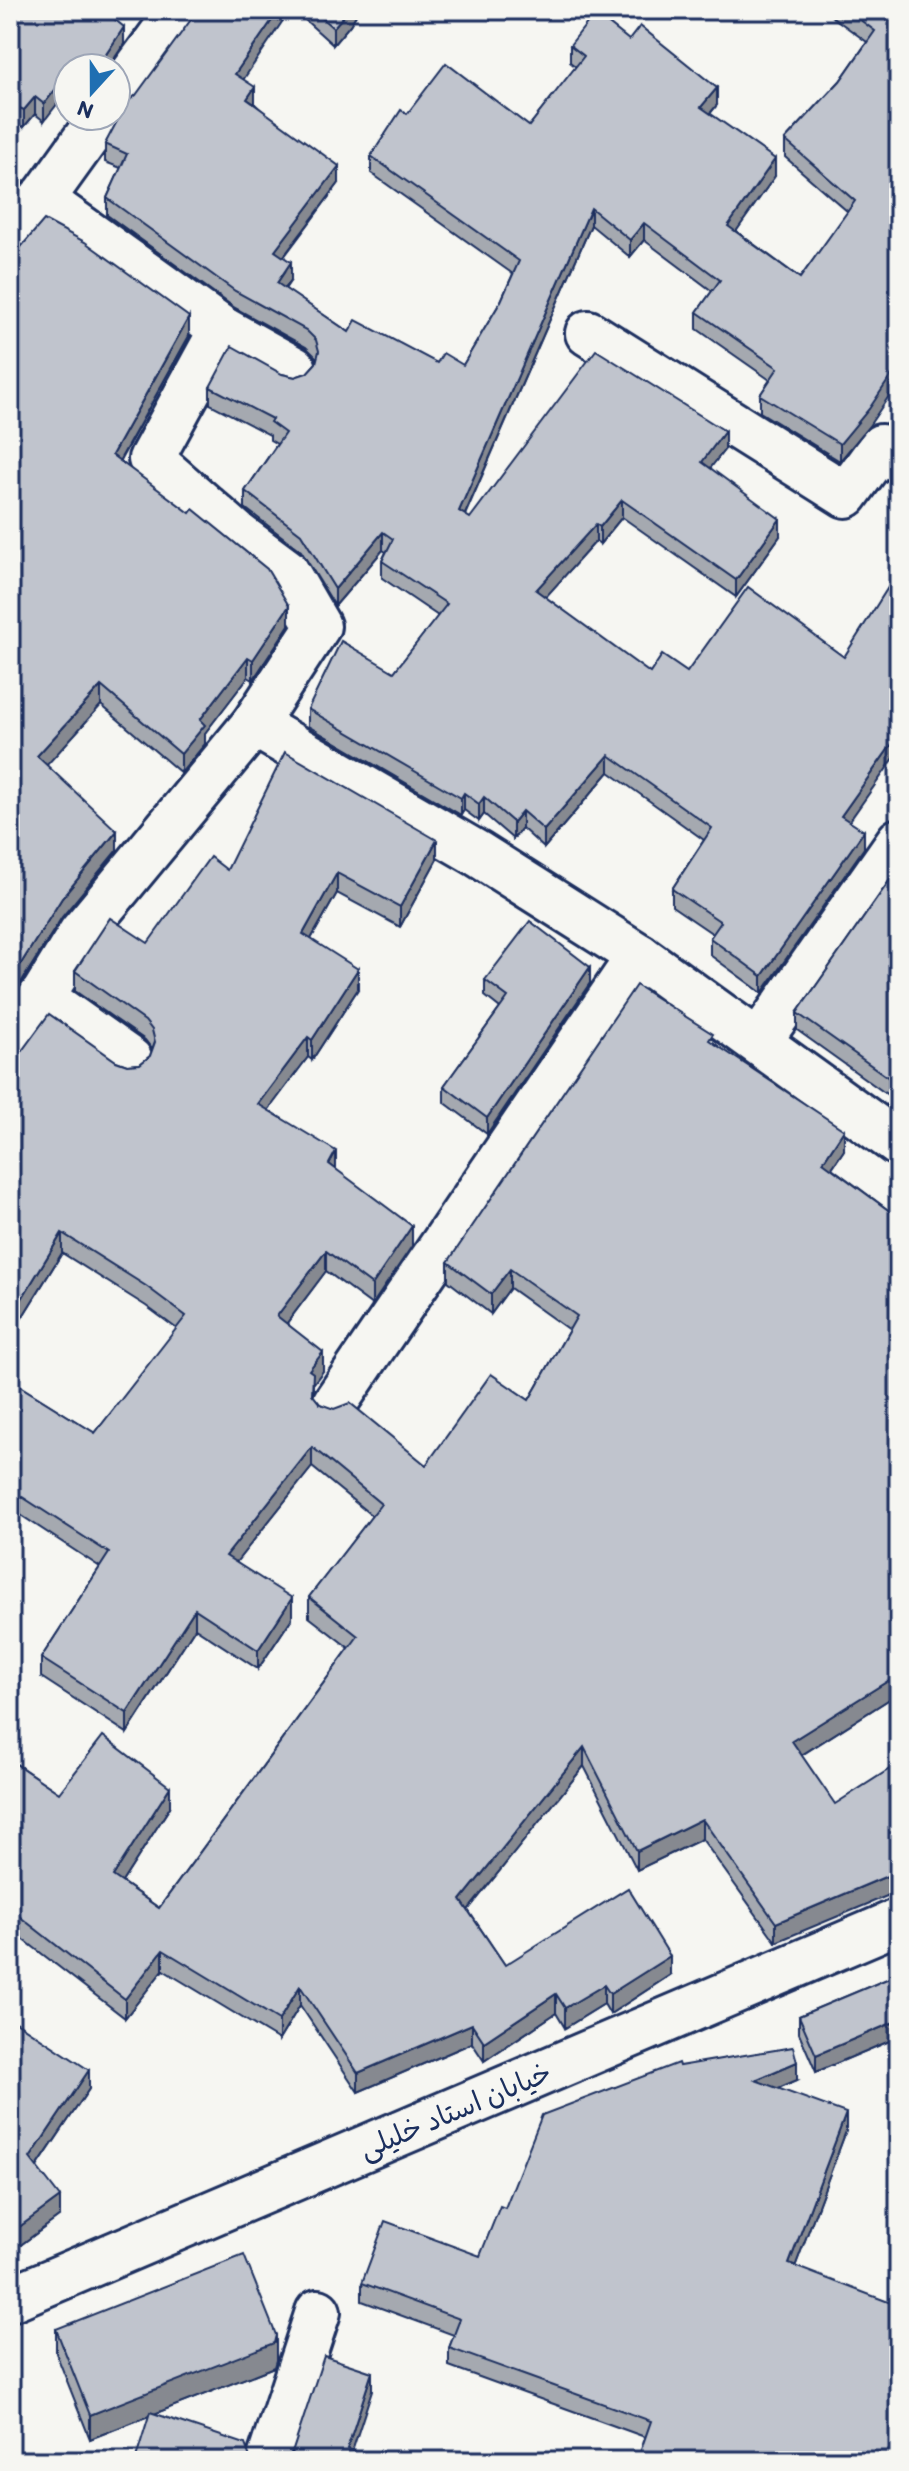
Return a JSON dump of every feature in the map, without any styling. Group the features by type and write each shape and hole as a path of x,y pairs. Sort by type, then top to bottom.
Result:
{"street":[{"path":"132,75 180,10"},
{"path":"10,244 90,132"},
{"path":"41,199 222,329 294,369"},
{"path":"10,1049 81,933 254,724 318,626 286,571 239,536 151,459 222,329"},
{"path":"588,333 846,495 881,447 899,460"},
{"path":"254,724 478,854 639,956 899,1144"},
{"path":"759,1041 899,841"},
{"path":"335,1403 639,956"},
{"path":"41,997 130,1060"},
{"name":"خیابان استاد خلیلی","path":"10,2299 899,1921"},
{"path":"269,2461 318,2312"}],"building":[{"path":"10,10 103,10 124,27 108,52 52,52 52,94 44,104 35,97 24,110 10,104"},
{"path":"198,10 279,10 235,74 255,87 247,99 339,166 275,251 291,262 277,283 349,332 356,320 437,363 443,353 463,365 501,301 519,261 371,156 401,110 407,114 446,63 529,126 584,56 570,45 595,13 629,40 640,26 717,88 701,107 775,159 728,226 800,278 855,201 785,140 840,81 875,31 847,10 899,10 899,364 869,409 840,444 760,395 778,368 697,312 720,280 644,223 630,240 591,208 459,511 470,518 596,350 725,431 702,462 780,519 736,580 622,500 600,527 596,524 536,590 650,673 662,655 687,672 748,587 844,657 899,570 899,734 841,816 864,831 762,976 710,938 721,922 672,889 712,828 609,755 544,830 522,811 513,822 484,797 479,804 464,793 461,798 308,709 341,641 394,672 447,604 382,561 393,539 383,532 335,589 301,534 245,491 285,433 270,422 272,419 210,387 232,346 282,374 295,377 307,373 316,363 319,351 316,340 306,330 235,291 107,198 127,154 105,144 111,132 132,132 132,98"},
{"path":"313,10 349,10 333,28"},
{"path":"44,220 85,242 189,317 112,455 190,513 193,509 267,569 289,606 253,660 248,657 200,720 205,725 181,754 101,686 37,756 117,831 62,898 10,981 10,284 18,272 10,267 10,249 21,247"},
{"path":"285,752 437,840 400,907 337,873 303,934 358,969 312,1040 308,1037 258,1104 336,1151 329,1164 412,1226 372,1285 326,1251 277,1316 323,1352 309,1370 313,1373 312,1394 320,1404 334,1409 350,1403 426,1465 491,1374 529,1400 577,1316 510,1269 491,1294 448,1262 636,985 713,1034 709,1040 844,1130 823,1162 899,1218 899,1674 792,1741 835,1804 899,1763 899,1871 776,1923 702,1819 637,1851 584,1747 461,1900 505,1965 628,1888 670,1956 610,1994 604,1985 565,2008 556,1994 484,2042 472,2024 358,2073 300,1986 279,2020 163,1950 125,1999 10,1909 10,1760 59,1793 103,1736 170,1787 113,1876 159,1908 358,1636 309,1597 381,1504 312,1447 226,1556 292,1598 258,1650 195,1609 127,1713 41,1658 109,1553 10,1489 10,1380 95,1433 186,1316 146,1286 62,1233 10,1318 10,1054 21,1052 49,1014 116,1061 127,1065 140,1064 150,1056 155,1042 152,1030 145,1021 75,971 110,918 148,943 210,857 227,870"},
{"path":"899,867 899,1085 797,1013"},
{"path":"530,921 590,967 487,1118 444,1086 508,997 485,980"},
{"path":"899,1974 899,2020 816,2055 799,2016"},
{"path":"10,2018 89,2070 30,2158 60,2197 11,2233 10,2231"},
{"path":"793,2047 797,2062 755,2080 846,2113 789,2264 899,2306 899,2461 637,2461 651,2421 449,2348 460,2319 362,2283 385,2221 480,2256 500,2206 505,2208 542,2115 678,2063 679,2066"},
{"path":"244,2255 276,2335 274,2343 90,2415 56,2329"},
{"path":"324,2356 372,2372 347,2449 383,2461 286,2461 293,2450"},
{"path":"150,2412 245,2444 253,2461 135,2461"}]}
